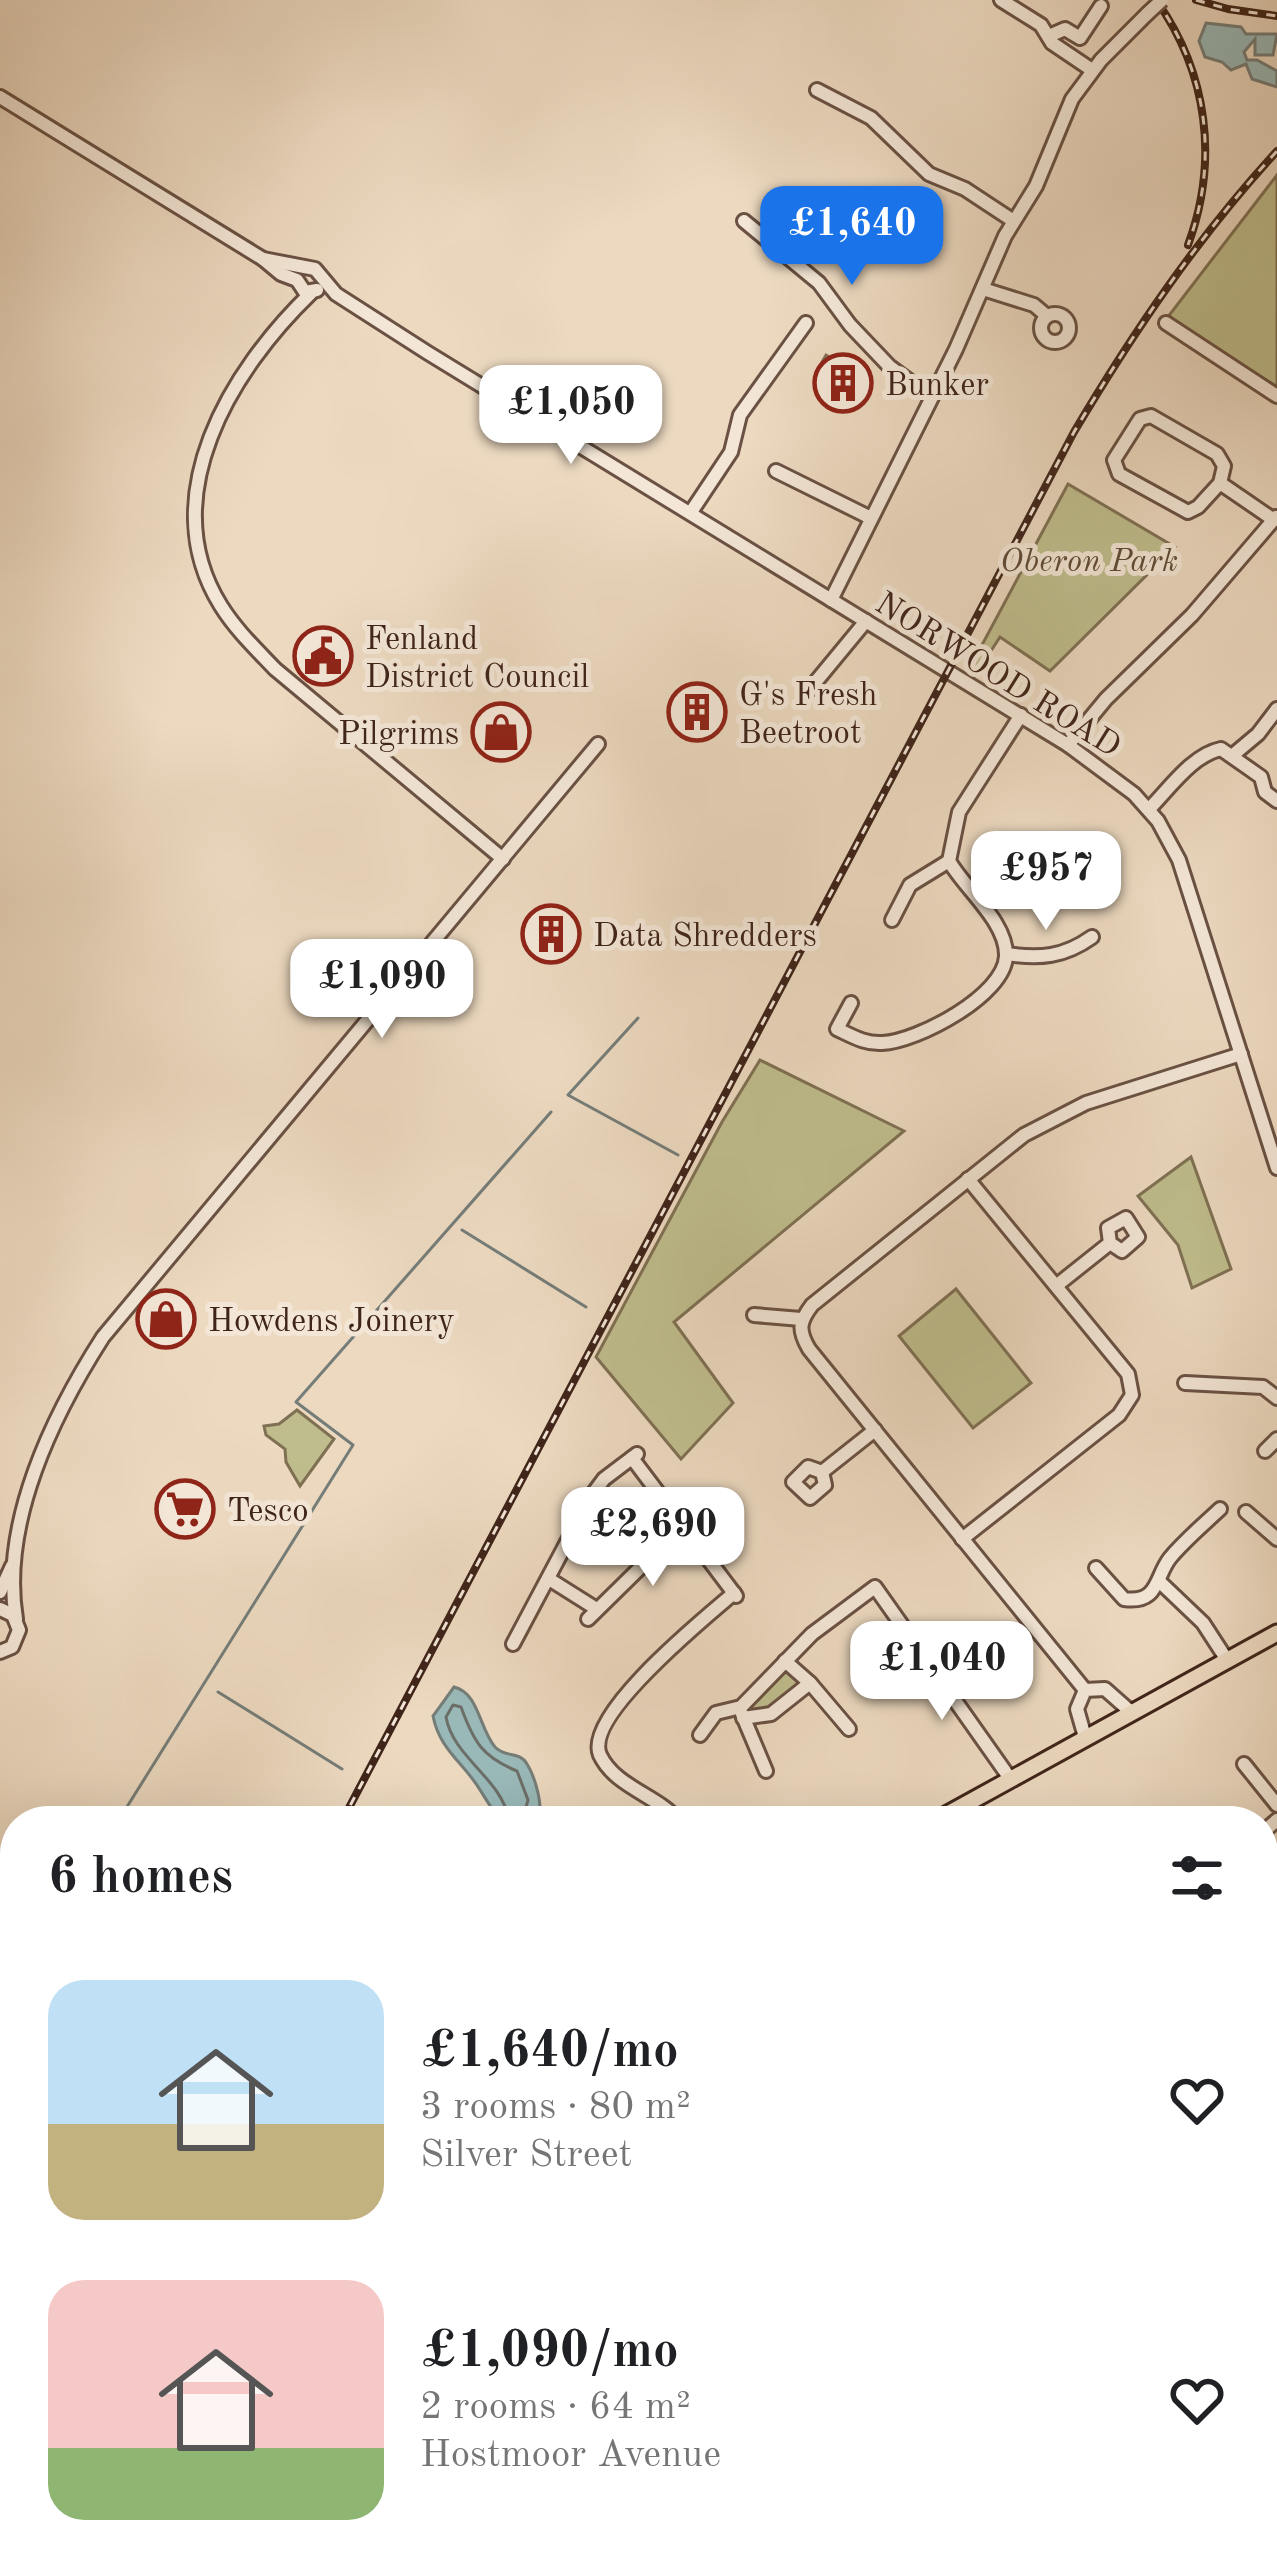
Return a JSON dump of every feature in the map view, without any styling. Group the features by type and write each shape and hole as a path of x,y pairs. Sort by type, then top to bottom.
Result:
{"main road":[{"path":"960,1806 1277,1633"}],"street":[{"name":"NORWOOD ROAD","path":"1162,0 1092,70 1063,117 1036,186 1012,220 831,600 1021,715 1118,781 1149,809 1179,860 1277,1168"},
{"path":"1006,2 1041,25 1052,43 1092,70"},
{"path":"1049,36 1065,29 1079,38 1101,6"},
{"path":"818,90 871,118 929,174 965,189 1012,220"},
{"path":"0,97 281,274 336,293 831,600"},
{"path":"744,221 819,283 850,326 889,366 931,397"},
{"path":"309,283 227,400 201,458 195,509 206,574 219,604 275,669 503,860"},
{"path":"983,289 1034,305 1047,316"},
{"path":"1166,322 1277,396"},
{"path":"691,512 731,452 740,416 806,323"},
{"path":"1151,416 1216,454 1224,466 1220,483 1188,512 1119,474 1114,460 1140,419 1151,416"},
{"path":"776,471 872,518"},
{"path":"1068,746 1106,699 1192,615 1275,518 1220,483"},
{"path":"809,690 866,621"},
{"path":"1233,755 1277,710"},
{"path":"851,1003 838,1029 876,1043 902,1040 962,1010 999,978 1006,954 994,918 972,896 949,861 959,812 1021,715"},
{"path":"1,1653 16,1642 16,1556 47,1434 103,1337 598,744"},
{"path":"1149,809 1209,752 1221,749 1261,777 1265,792 1277,802"},
{"path":"892,920 910,885 949,861"},
{"path":"1006,954 1059,955 1092,937"},
{"path":"1084,1690 808,1348 800,1334 801,1319 812,1305 1024,1135 1086,1103 1241,1054"},
{"path":"962,1539 1119,1415 1132,1394 1128,1374 968,1179"},
{"path":"1056,1286 1110,1243"},
{"path":"754,1315 801,1319"},
{"path":"1185,1383 1263,1388 1277,1398"},
{"path":"822,1472 875,1430"},
{"path":"1265,1451 1277,1439"},
{"path":"513,1644 592,1495 604,1479 635,1456 735,1595 657,1660 598,1737 598,1751 609,1769 663,1806"},
{"path":"1096,1568 1118,1595 1130,1601 1161,1583 1168,1560 1220,1509"},
{"path":"1246,1512 1277,1539"},
{"path":"549,1579 592,1614 686,1530"},
{"path":"0,1592 16,1556"},
{"path":"1161,1583 1202,1623 1227,1660"},
{"path":"742,1713 785,1661 837,1613 875,1587 1010,1777"},
{"path":"0,1610 16,1619"},
{"path":"785,1661 849,1729"},
{"path":"700,1735 716,1713 771,1714 810,1683"},
{"path":"1084,1690 1105,1689 1131,1712"},
{"path":"1084,1690 1077,1709 1085,1737"},
{"path":"742,1713 766,1771"},
{"path":"1244,1764 1277,1805"}],"green space":[{"path":"1277,175 1277,387 1167,318"},
{"path":"826,355 845,367 850,362 856,367 854,371 862,377 853,389 817,371"},
{"name":"Oberon Park","path":"1068,484 1175,547 1050,671 1000,637 974,677 967,673"},
{"path":"760,1060 904,1131 674,1322 733,1403 681,1459 596,1357"},
{"path":"1191,1157 1231,1269 1192,1288 1178,1245 1138,1196"},
{"path":"956,1289 1031,1383 973,1428 899,1336"},
{"path":"297,1410 334,1439 300,1486 286,1462 285,1449 266,1435 264,1426 279,1424"},
{"path":"784,1669 803,1683 768,1710 751,1711 750,1703"}],"water":[{"path":"1206,23 1241,27 1246,34 1277,34 1273,55 1255,55 1255,39 1244,52 1247,60 1277,71 1277,87 1252,79 1246,64 1231,70 1205,57 1199,41"},
{"path":"454,1687 469,1696 495,1747 527,1764 540,1806 490,1806 444,1744 433,1716"}],"waterway":[{"path":"638,1018 568,1095 678,1155"},
{"path":"127,1806 353,1445 296,1402 551,1112"},
{"path":"462,1230 586,1307"},
{"path":"218,1692 342,1769"}],"railway":[{"path":"1156,0 1187,57 1203,118 1203,182 1188,245"},
{"path":"1196,0 1277,16"},
{"path":"350,1806 1074,432 1168,286 1277,151"}],"place":[{"name":"Bunker","path":"843,383"},
{"name":"Fenland District Council","path":"323,656"},
{"name":"G's Fresh Beetroot","path":"697,712"},
{"name":"Pilgrims","path":"501,732"},
{"name":"Data Shredders","path":"551,934"},
{"name":"Howdens Joinery","path":"166,1319"},
{"name":"Tesco","path":"185,1509"}]}
